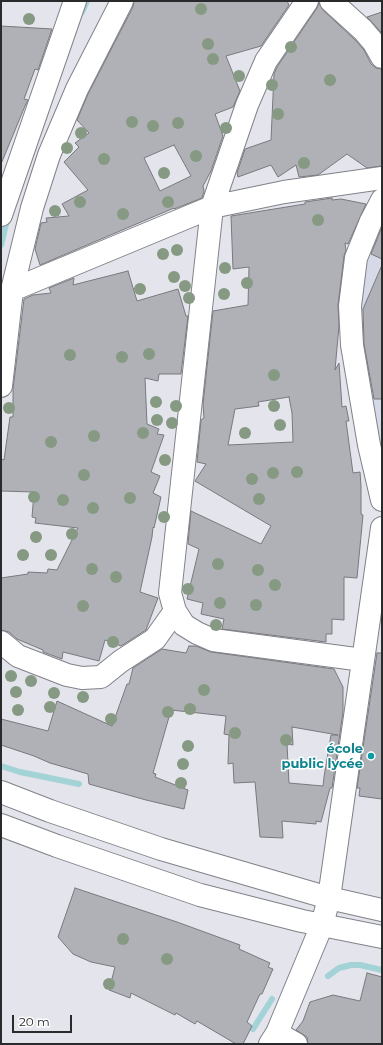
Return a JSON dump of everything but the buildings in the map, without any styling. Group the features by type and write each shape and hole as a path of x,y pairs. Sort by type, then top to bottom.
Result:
{"street":[{"path":"1,215 75,1"},
{"path":"1,386 12,290 32,208 49,155 77,89 122,1"},
{"path":"307,1 266,61 247,105 212,208 170,593 175,611 184,625 213,640 363,660"},
{"path":"331,1 363,30 374,43 382,57"},
{"path":"12,290 212,208 284,192 382,178"},
{"path":"382,200 371,221 356,258 350,306 352,345 369,445 382,500"},
{"path":"296,1044 274,1039 322,924 329,898 382,528"},
{"path":"1,642 18,656 67,675 82,678 101,677 121,661 155,639 175,611"},
{"path":"1,792 50,811 161,849 329,898 382,910"},
{"path":"1,825 56,846 200,895 382,937"}],"shaded area":[{"path":"382,208 382,475 357,340 356,287"}],"waterway":[{"path":"82,12 87,1"},
{"path":"1,245 8,216"},
{"path":"1,766 20,772 79,784"},
{"path":"328,976 339,968 351,965 360,965 382,970"},
{"path":"253,1029 272,999"}],"place":[{"name":"école public lycée","path":"371,756"}]}
